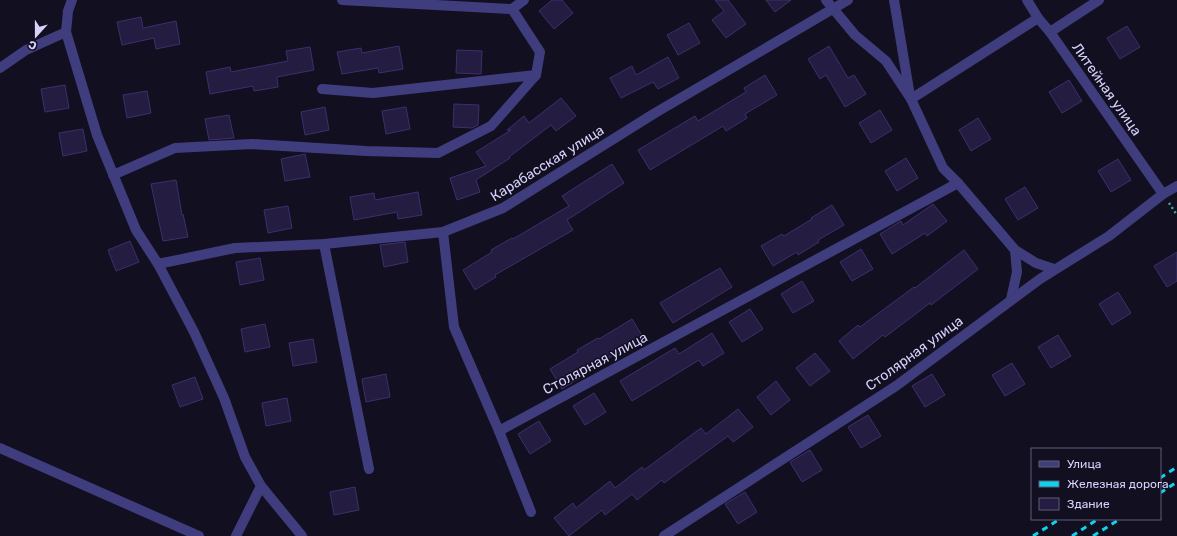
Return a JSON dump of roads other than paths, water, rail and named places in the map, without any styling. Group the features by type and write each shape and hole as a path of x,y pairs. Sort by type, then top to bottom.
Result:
{"street":[{"path":"72,0 68,11 66,32 97,135 136,230 158,264 194,332 224,398 245,457 261,486 302,536"},
{"path":"342,0 512,8 524,0"},
{"path":"826,0 855,35 886,61 911,100 943,168 958,183 1016,250 1036,264 1054,270"},
{"name":"Карабасская улица","path":"158,264 235,248 324,244 443,232 502,208 655,113 848,0"},
{"path":"894,0 911,100"},
{"name":"Литейная улица","path":"1027,0 1038,18 1050,32 1163,194"},
{"path":"1050,32 1099,0"},
{"path":"113,175 176,148 252,144 366,151 438,153 491,126 536,75 540,52 512,8"},
{"path":"911,100 1038,18"},
{"path":"0,68 26,50 66,32"},
{"path":"322,89 373,93 536,75"},
{"name":"Столярная улица","path":"499,431 958,183"},
{"name":"Столярная улица","path":"664,536 896,386 1012,299 1054,270 1109,236 1163,194 1177,186"},
{"path":"443,232 454,328 499,431 531,512"},
{"path":"324,244 369,469"},
{"path":"1012,299 1017,272 1016,250"},
{"path":"0,448 200,536"},
{"path":"236,536 261,486"}],"railway":[{"path":"1161,477 1177,467"},
{"path":"1161,492 1177,482"},
{"path":"1033,536 1058,520"},
{"path":"1072,536 1096,520"},
{"path":"1093,536 1118,520"}]}
